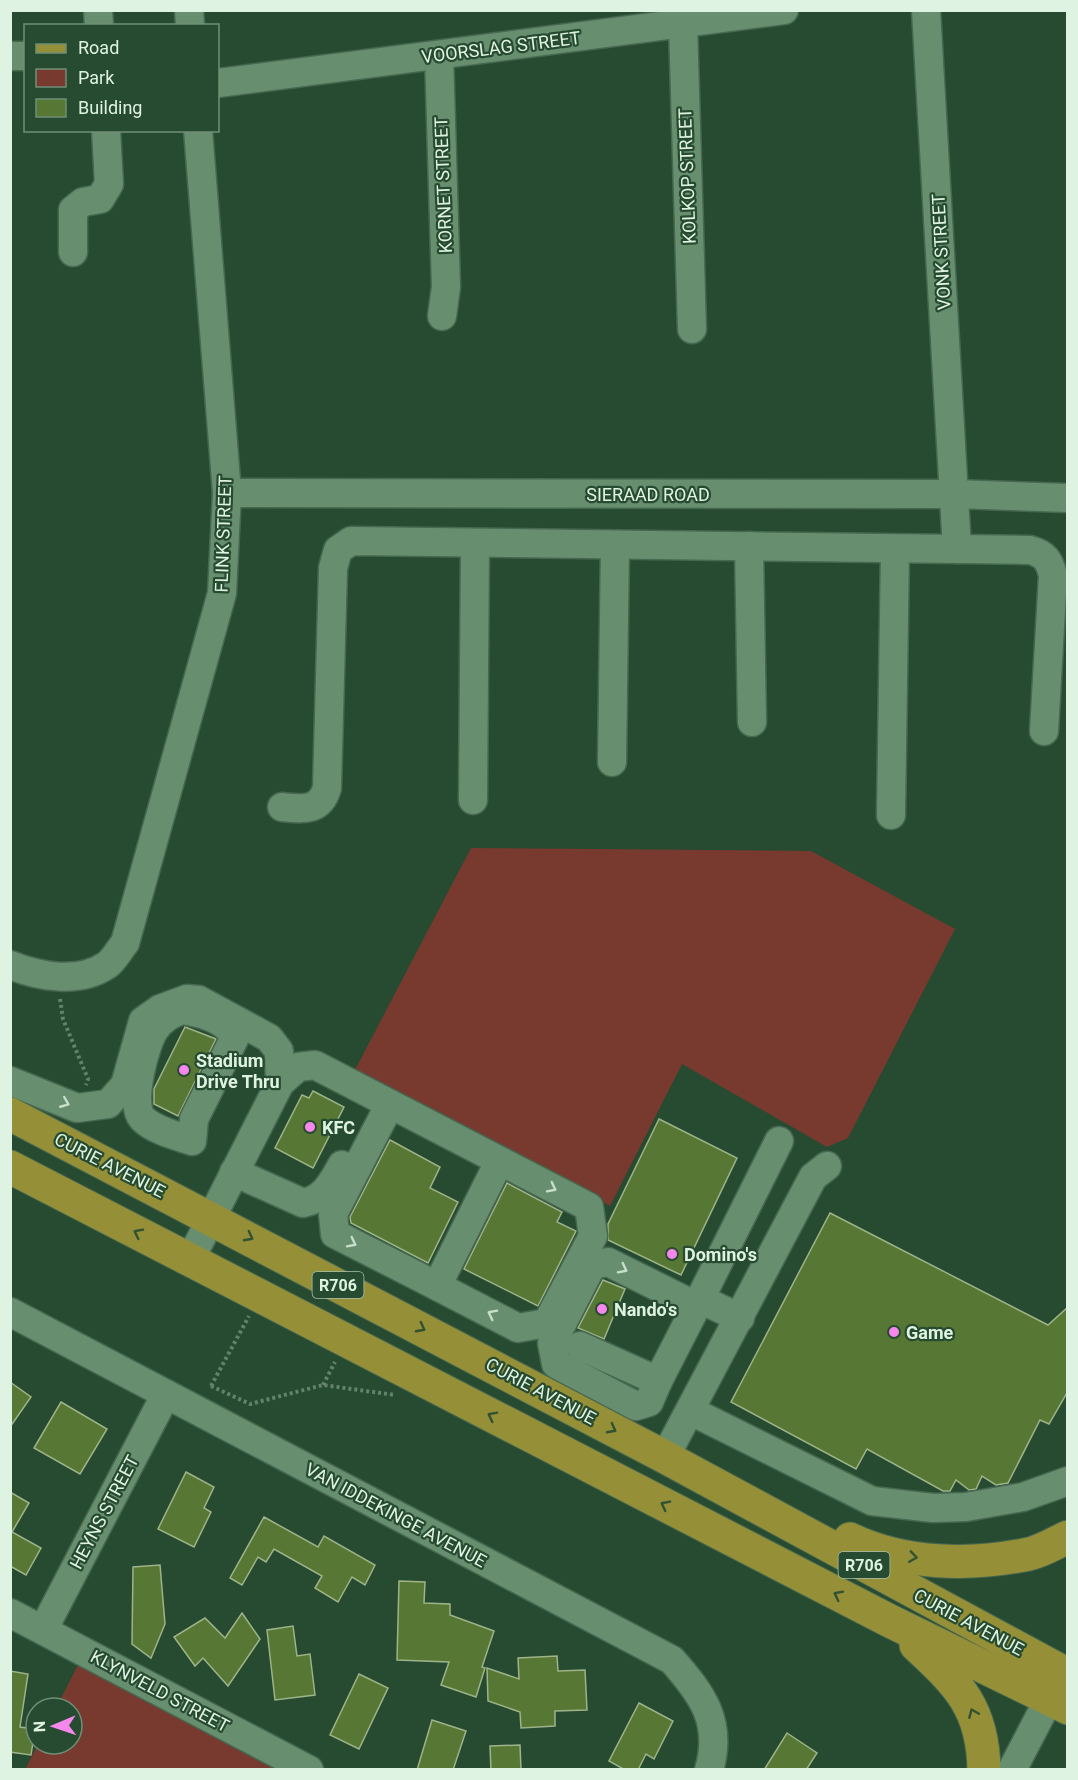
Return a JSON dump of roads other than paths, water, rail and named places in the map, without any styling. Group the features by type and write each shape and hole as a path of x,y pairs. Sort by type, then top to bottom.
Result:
{"main road":[{"name":"CURIE AVENUE","path":"10,1114 665,1457 1063,1684"},
{"name":"CURIE AVENUE","path":"10,1167 890,1622 1063,1684"},
{"path":"665,1457 714,1474 877,1552 956,1563 1031,1554 1068,1537"},
{"path":"890,1622 946,1673 972,1707 983,1740 984,1770"}],"street":[{"name":"VOORSLAG STREET","path":"219,83 784,10"},
{"name":"VONK STREET","path":"926,10 956,494 957,549"},
{"name":"KOLKOP STREET","path":"682,24 692,329"},
{"name":"KORNET STREET","path":"439,55 446,287 442,316"},
{"path":"73,252 73,210 82,202 100,199 107,190 105,132"},
{"name":"FLINK STREET","path":"10,966 70,977 108,964 125,943 222,593 227,493 198,132"},
{"name":"SIERAAD ROAD","path":"227,493 956,494 1068,498"},
{"path":"282,807 310,809 318,804 327,788 333,568 338,550 351,541 1030,550 1043,553 1050,562 1053,594 1044,731"},
{"path":"473,800 476,543"},
{"path":"612,762 615,545"},
{"path":"749,546 752,722"},
{"path":"891,815 895,549"},
{"path":"237,1020 240,1036 192,1141 177,1147 133,1125 126,1110 125,1085 143,1021 160,1009 187,999 199,1000 237,1020 269,1038 279,1051 280,1083"},
{"path":"181,1010 199,1012 231,1028 235,1037 194,1119 192,1141 170,1133 142,1118 135,1104 136,1090 154,1030 166,1016 181,1010"},
{"path":"231,1058 247,1050 261,1056 280,1083"},
{"path":"190,1260 280,1083 298,1067 315,1065 383,1100 499,1162 589,1208 593,1236 547,1323 518,1328 335,1234 333,1214 383,1100"},
{"path":"10,1081 77,1108 108,1104 125,1085"},
{"path":"234,1173 298,1203 320,1197 333,1182 383,1100"},
{"path":"740,1318 698,1302 608,1262 592,1264 552,1343 556,1364 636,1406 649,1402 658,1381 698,1302 779,1141"},
{"path":"437,1286 499,1162"},
{"path":"665,1457 813,1177 827,1166"},
{"name":"VAN IDDEKINGE AVENUE","path":"10,1312 672,1660 698,1689 712,1719 714,1754 709,1770"},
{"path":"580,1346 658,1381"},
{"name":"HEYNS STREET","path":"43,1630 166,1394"},
{"path":"691,1411 872,1501 933,1508 966,1507 1023,1497 1068,1481"},
{"name":"KLYNVELD STREET","path":"10,1613 309,1770"},
{"path":"1012,1770 1063,1684"}],"place":[{"name":"Stadium Drive Thru","path":"184,1070"},
{"name":"KFC","path":"310,1127"},
{"name":"Domino's","path":"672,1254"},
{"name":"Nando's","path":"602,1309"},
{"name":"Game","path":"894,1332"}]}
